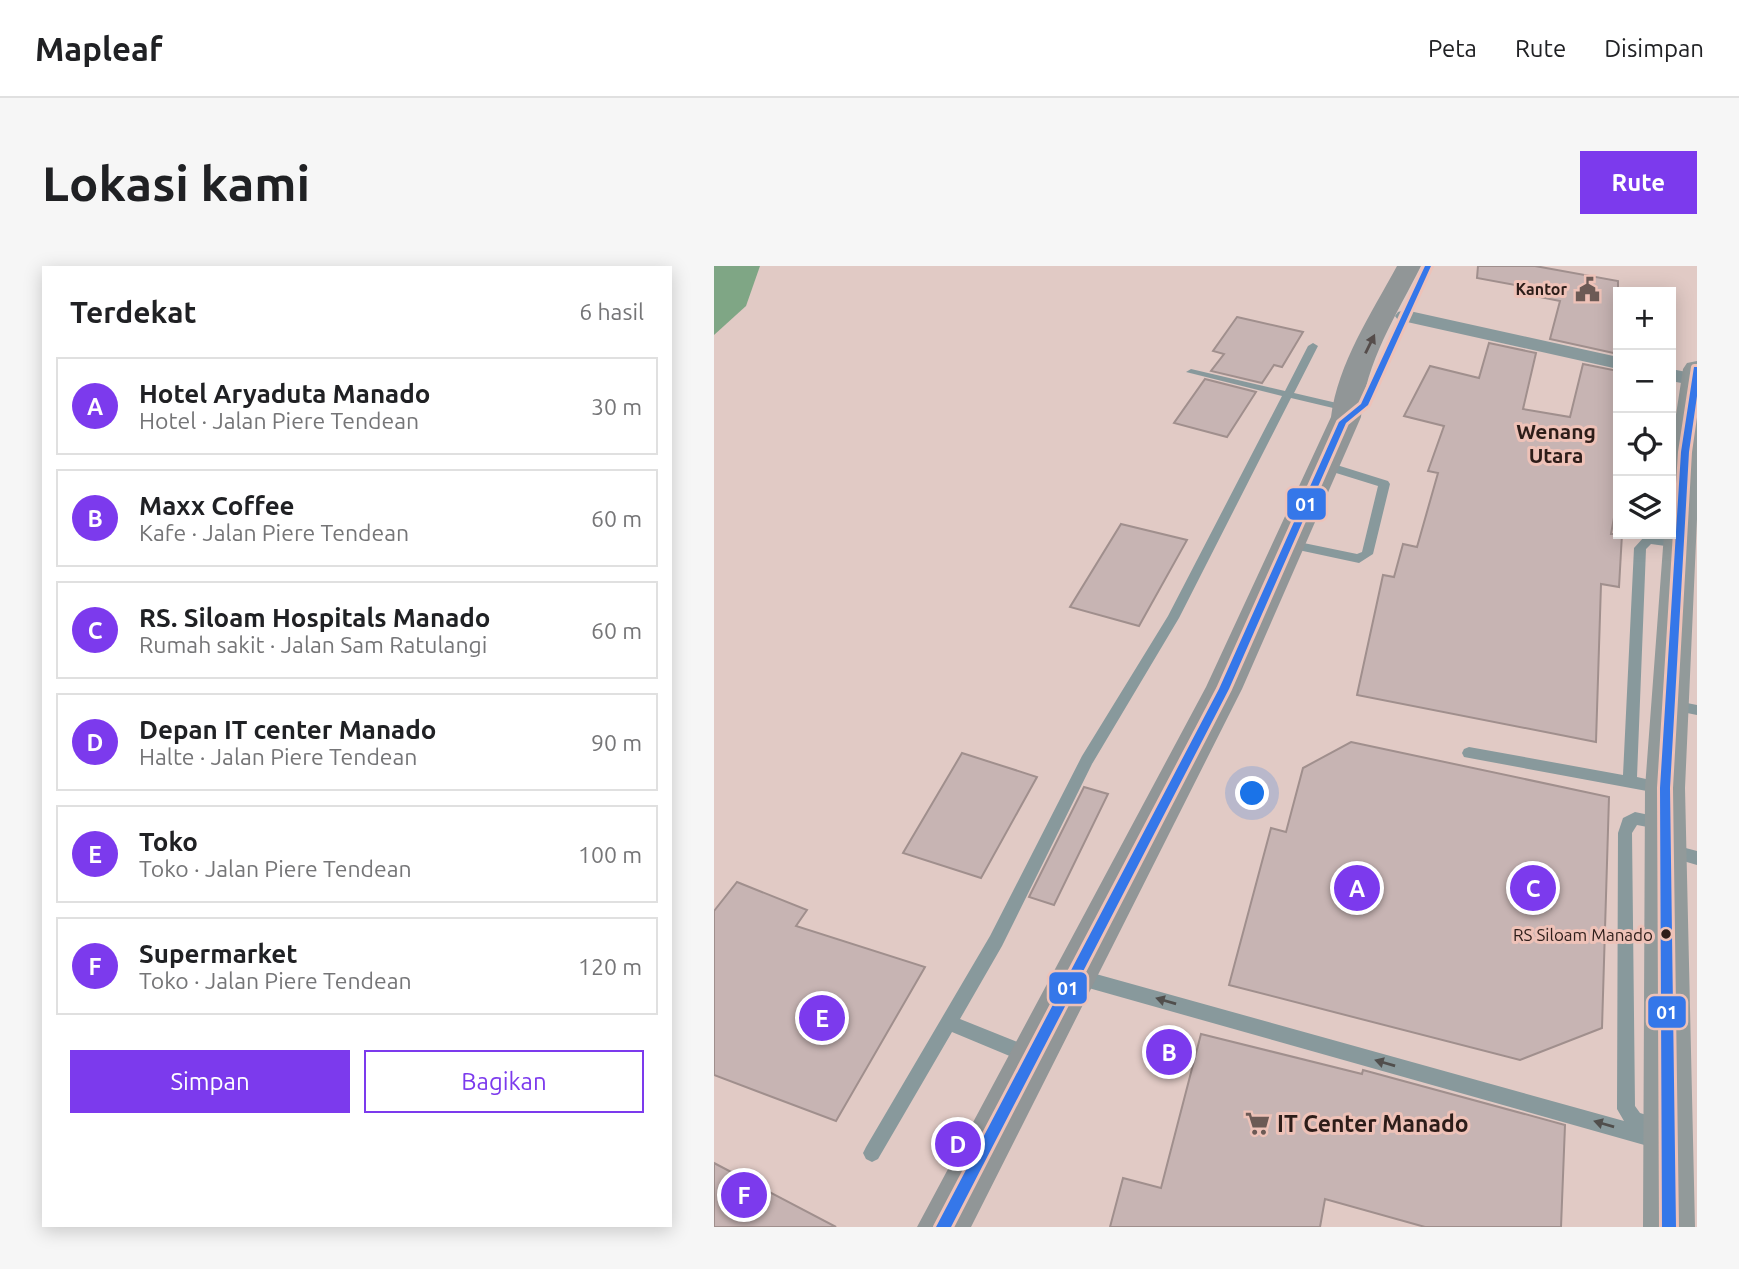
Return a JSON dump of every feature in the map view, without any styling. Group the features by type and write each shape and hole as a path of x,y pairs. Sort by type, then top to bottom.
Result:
{"highway":[{"path":"943,1227 1224,689 1350,412 1364,355 1409,266"},
{"path":"1350,412 1364,405 1428,266"}],"main road":[{"path":"1668,1227 1668,541 1685,452 1688,374"},
{"path":"1690,1227 1667,821 1676,795 1689,709 1697,455"}],"street":[{"path":"1405,316 1613,362"}],"lane":[{"path":"872,1153 996,941 1087,761 1173,618 1313,346"},
{"path":"1191,372 1350,412"},
{"path":"1289,544 1359,559 1367,554 1384,484 1324,465"},
{"path":"1469,753 1667,821"},
{"path":"1075,976 1670,1136"},
{"path":"949,1023 1033,1057"}],"shaded area":[{"path":"714,266 760,266 746,306 714,335"}],"building":[{"path":"1478,266 1535,266 1618,281 1618,287 1613,287 1613,353 1550,339 1560,301 1535,296 1537,289 1477,278"},
{"path":"1237,317 1303,332 1282,367 1274,365 1262,383 1211,371 1224,354 1213,351"},
{"path":"1489,343 1536,353 1523,409 1570,417 1583,364 1613,370 1611,534 1613,539 1622,539 1619,587 1601,584 1596,742 1357,695 1383,575 1394,577 1403,544 1417,547 1438,473 1428,471 1444,426 1404,416 1430,366 1479,378"},
{"path":"1205,379 1256,392 1227,437 1174,423"},
{"path":"1121,524 1187,540 1139,626 1070,607"},
{"path":"1351,742 1609,797 1602,1028 1520,1060 1229,985 1271,828 1286,832 1303,768"},
{"path":"962,753 1037,777 981,878 903,853"},
{"path":"1084,787 1108,794 1054,905 1029,897"},
{"path":"737,882 807,910 796,926 925,967 836,1121 714,1075 714,911"},
{"path":"1201,1034 1362,1074 1363,1070 1565,1125 1561,1227 1425,1227 1325,1199 1320,1227 1110,1227 1123,1178 1161,1188"},
{"path":"714,1163 836,1227 714,1227"}],"transit line":[{"name":"01","path":"943,1227 1224,689 1343,422 1364,405 1428,266"},
{"name":"01","path":"1669,1227 1665,788 1685,452 1697,369"}],"place":[{"name":"Kantor","path":"1587,289"},
{"name":"Hotel Aryaduta Manado","path":"1357,888"},
{"name":"RS. Siloam Hospitals Manado","path":"1533,888"},
{"name":"RS Siloam Manado","path":"1666,934"},
{"name":"Toko","path":"822,1018"},
{"name":"Maxx Coffee","path":"1169,1052"},
{"name":"IT Center Manado","path":"1257,1124"},
{"name":"Depan IT center Manado","path":"958,1144"},
{"name":"Supermarket","path":"744,1195"}],"district":[{"name":"Wenang Utara","path":"1556,444"}]}
